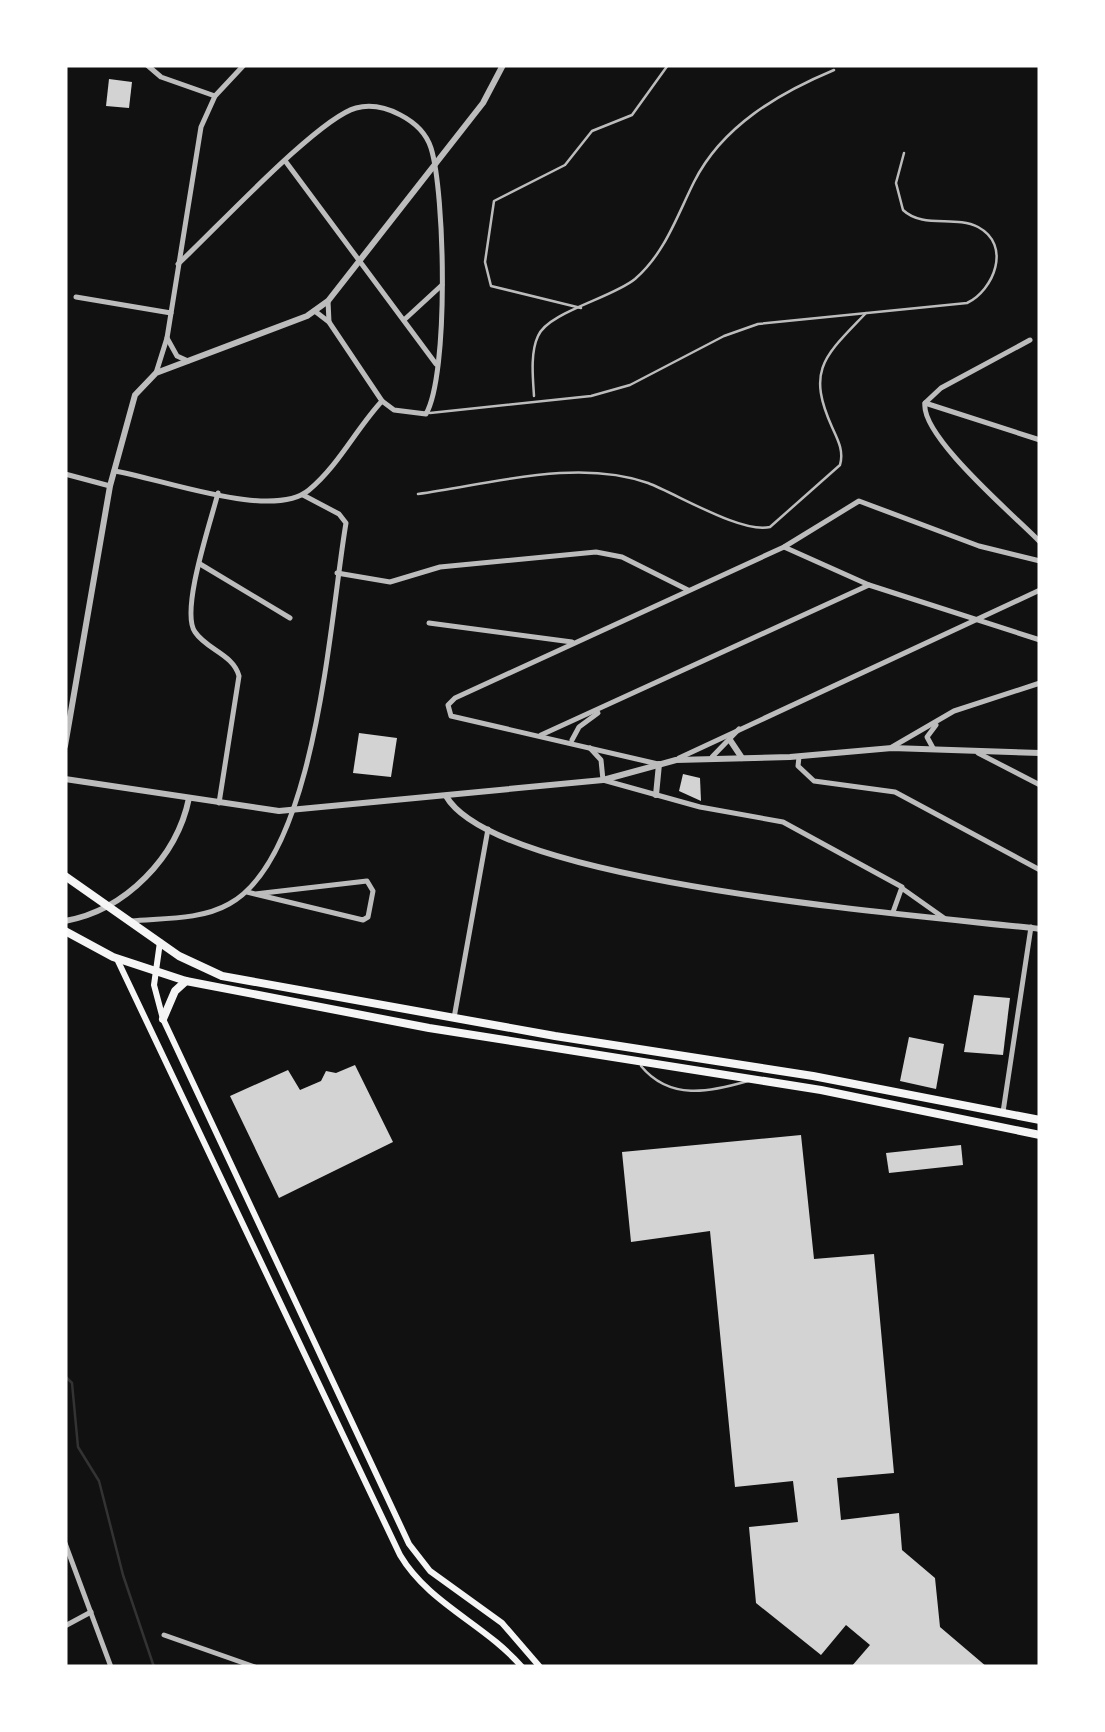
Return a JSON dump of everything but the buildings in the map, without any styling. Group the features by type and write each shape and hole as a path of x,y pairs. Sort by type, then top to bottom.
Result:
{"main road":[{"path":"65,876 160,942 222,976 813,1076 1040,1120"},
{"path":"65,930 117,958 186,981 822,1090 1040,1135"},
{"path":"160,942 154,972 163,1019 410,1544 430,1571 502,1623 540,1667"},
{"path":"117,958 400,1555 418,1582 487,1631 521,1667"},
{"path":"163,1019 175,991 186,981"},
{"path":"173,1078 188,1071"},
{"path":"1027,1132 1040,1144"},
{"path":"418,1582 430,1571"},
{"path":"433,1594 440,1578"}],"street":[{"path":"147,65 161,77 215,96"},
{"path":"65,746 110,486 130,403 156,373 167,338 201,127 215,96 244,65"},
{"path":"156,373 316,312 434,165 502,69 494,65"},
{"path":"178,264 336,116 373,106 404,118 422,133 434,165 442,285 437,366 426,414 394,410 382,401 328,322 316,312"},
{"path":"286,162 437,366"},
{"path":"404,320 442,285"},
{"path":"76,297 172,313"},
{"path":"328,301 328,322"},
{"path":"167,338 177,356 189,362"},
{"path":"926,402 941,388 1030,340"},
{"path":"114,472 218,494 276,501 302,495 339,458 382,401"},
{"path":"926,402 1040,440"},
{"path":"926,402 927,420 938,436 1040,542"},
{"path":"65,474 110,486"},
{"path":"218,494 200,564 191,625 199,638 233,664 239,676 219,803"},
{"path":"251,893 296,810 310,747 345,520 302,495"},
{"path":"660,764 450,716 448,705 454,698 784,548 855,504 866,502 979,546 1040,561"},
{"path":"784,548 972,622 1040,640"},
{"path":"337,573 390,582 440,567 596,552 622,557 688,590"},
{"path":"200,564 290,618"},
{"path":"541,736 869,584"},
{"path":"65,779 219,803 296,810 359,800 446,796 603,780 676,760 1040,590"},
{"path":"429,623 575,642"},
{"path":"892,748 954,711 1040,683"},
{"path":"572,741 579,726 605,709"},
{"path":"933,748 927,736 954,711"},
{"path":"703,760 719,753 740,727"},
{"path":"730,740 742,759"},
{"path":"584,744 600,760 603,780"},
{"path":"676,760 892,748 1040,754"},
{"path":"600,760 617,752"},
{"path":"978,753 1040,785"},
{"path":"798,756 798,766 814,781 894,792 1040,870"},
{"path":"656,794 660,764"},
{"path":"603,780 783,822 903,889 944,918"},
{"path":"446,796 456,809 488,829 590,867 893,912 1035,928 1002,1115"},
{"path":"65,921 106,904 160,865 180,830 189,798"},
{"path":"454,1018 488,829"},
{"path":"130,921 214,912 251,893 367,881 372,891 368,917 363,920 251,893"},
{"path":"893,912 903,889"},
{"path":"65,1543 111,1667"},
{"path":"65,1626 91,1612"},
{"path":"164,1635 255,1667"}],"lane":[{"path":"582,308 491,286 485,275 490,209 498,197 564,164 592,131 632,115 668,65"},
{"path":"534,400 537,336 548,323 643,272 664,243 706,164 774,97 834,70"},
{"path":"426,414 591,396 630,384 724,336 758,324 967,304 983,292 994,272 996,250 976,226 926,221 903,210 896,183 904,153"},
{"path":"418,494 600,472 648,484 745,525 770,527 840,465 840,447 819,396 819,374 834,348 867,312"},
{"path":"637,1061 658,1082 682,1090 708,1092 751,1080"}],"waterway":[{"path":"65,1376 72,1383 78,1447 99,1481 123,1575 154,1667"}]}
